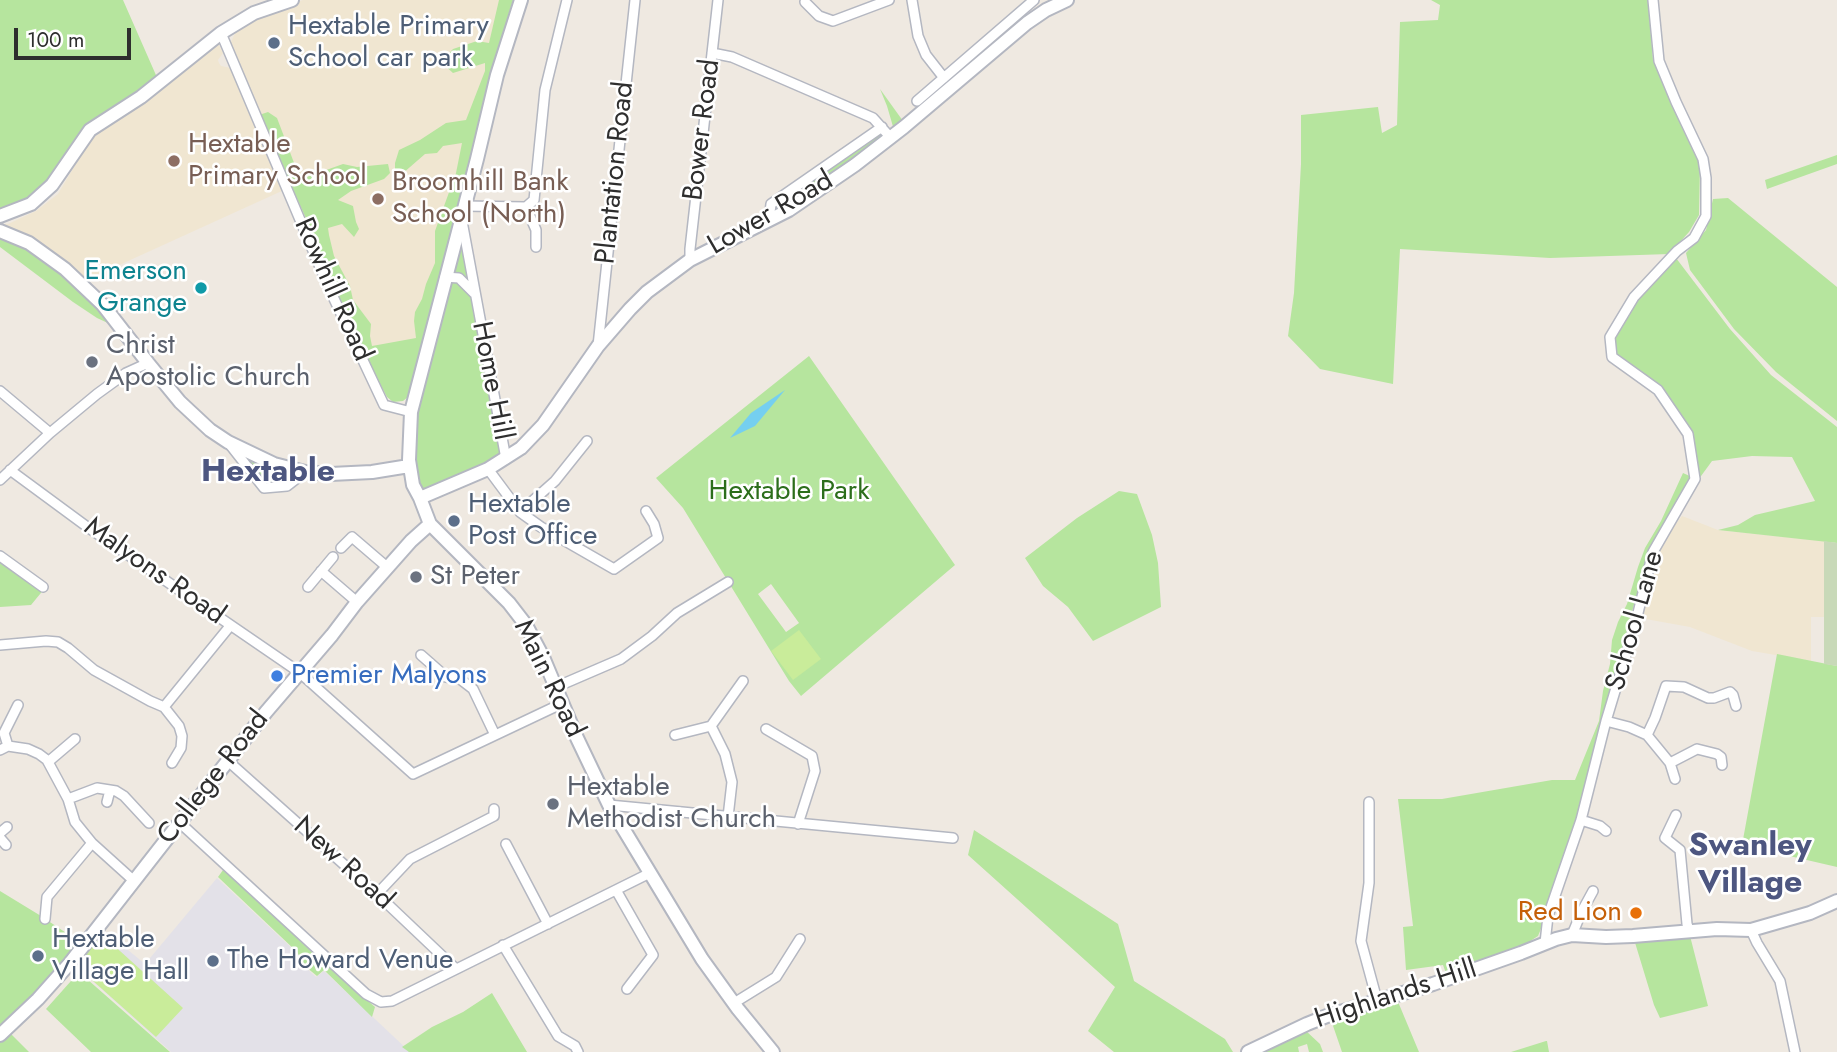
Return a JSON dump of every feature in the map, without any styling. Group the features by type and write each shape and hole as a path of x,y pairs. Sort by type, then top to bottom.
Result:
{"street":[{"path":"0,216 31,204 52,185 90,131 141,97 221,33 254,13 292,0"},
{"path":"0,231 29,243 65,270 103,305 185,406 210,430 228,442 274,464 305,472 372,472 410,466 411,412 497,75 521,0"},
{"path":"463,211 526,207 534,200 545,90 567,0"},
{"name":"Plantation Road","path":"597,346 635,0"},
{"name":"Bower Road","path":"690,260 718,0"},
{"path":"803,2 819,16 833,20 889,0"},
{"path":"912,0 922,46 944,78"},
{"path":"917,101 1034,0"},
{"name":"School Lane","path":"1545,943 1548,916 1581,820 1653,552 1695,479 1688,434 1658,390 1612,357 1609,337 1634,297 1676,251 1694,238 1706,216 1703,159 1659,61 1653,0"},
{"name":"Lower Road","path":"506,459 521,449 543,425 597,346 647,292 690,260 789,210 855,165 886,133 967,75 1027,23 1063,1"},
{"name":"Rowhill Road","path":"221,33 328,286 384,405 411,412"},
{"path":"712,53 732,57 873,118 886,133"},
{"path":"526,207 536,230 536,247"},
{"name":"Home Hill","path":"421,498 506,459 474,293 463,211"},
{"name":"Home Hill","path":"445,277 459,278 474,293"},
{"path":"4,474 125,373 148,363"},
{"path":"0,391 50,433"},
{"path":"520,512 555,481 587,441"},
{"path":"228,442 264,488 287,486 305,472"},
{"name":"Main Road","path":"410,466 413,485 421,498 430,524 509,603 535,640 609,805 702,959 772,1051"},
{"path":"488,469 520,512 614,569 658,538 646,511"},
{"name":"Malyons Road","path":"4,474 86,526 299,672 414,775 495,736"},
{"name":"College Road","path":"0,1035 55,981 356,602 430,524"},
{"path":"341,548 352,537 387,567"},
{"path":"0,556 43,587"},
{"path":"308,587 333,557"},
{"path":"321,571 356,602"},
{"path":"556,687 621,659 677,613 728,582"},
{"path":"164,706 230,625"},
{"path":"0,645 46,640 58,642 94,670 164,706 182,736 181,748 172,763"},
{"path":"421,655 436,664 446,677 460,679 473,689 495,736 563,703"},
{"path":"675,735 711,726 743,681"},
{"path":"1647,735 1666,686 1684,687 1708,698 1730,692 1736,706"},
{"path":"18,705 4,733 4,748 28,749 48,762 68,799 75,822 92,843 133,880"},
{"path":"1606,721 1647,735 1670,764 1675,779"},
{"path":"711,726 725,754 732,782 728,817"},
{"path":"766,729 812,756 815,771 797,824"},
{"path":"48,762 75,739"},
{"path":"1670,764 1697,748 1717,754 1721,757 1722,765"},
{"name":"New Road","path":"228,761 377,894 456,970"},
{"path":"68,799 97,788 110,790 124,796 149,822"},
{"path":"107,803 110,790"},
{"path":"1369,802 1369,883 1362,941 1377,1000"},
{"path":"609,805 953,838"},
{"path":"377,894 410,859 494,816 494,809"},
{"path":"1676,815 1665,838 1680,850 1690,932"},
{"path":"1581,820 1600,826 1606,831"},
{"path":"179,822 366,994 381,1002 392,1001 650,873"},
{"path":"46,919 47,897 92,843"},
{"path":"506,844 548,924"},
{"path":"616,890 653,955 627,989"},
{"path":"1572,935 1593,891"},
{"name":"Highlands Hill","path":"1248,1052 1307,1024 1433,984 1556,939 1572,935 1606,937 1717,929 1751,930 1810,913 1837,901"},
{"path":"1751,930 1780,981 1794,1052"},
{"path":"734,1003 776,977 800,939"},
{"path":"503,945 558,1036 575,1046 578,1052"}],"shaded area":[{"name":"Broomhill Bank School (North)","path":"303,0 513,0 494,62 418,359 379,382 330,279 230,44 238,27"},
{"name":"Hextable Primary School","path":"217,41 223,53 219,63 231,68 284,190 82,282 0,228 0,224 8,224 36,211 58,194 94,133"},
{"path":"1682,516 1718,530 1824,541 1825,617 1811,617 1811,661 1752,651 1690,627 1640,618 1661,542"},
{"path":"217,878 297,953 306,968 316,977 324,971 410,1052 171,1052 75,965 99,926 145,964"}],"green space":[{"path":"0,0 123,0 159,82 90,130 52,185 0,215"},
{"path":"499,0 513,0 494,62 425,337 408,397 403,401 393,402 379,382 330,279 309,225 259,115 268,112 277,118 296,168 304,178 343,164 357,167 388,164 390,173 384,179 351,191 338,200 353,206 359,229 354,237 342,224 328,228 329,235 334,256 350,286 353,300 371,324 372,346 416,338 415,312 435,263 435,231 456,173 462,143 443,146 437,153 425,154 402,174 395,170 395,163 399,150 446,123 466,120 485,71 485,63 453,73 441,62 453,49 477,41 489,43"},
{"path":"1431,0 1648,0 1653,60 1700,165 1699,215 1689,232 1669,254 1550,258 1400,249 1393,384 1320,369 1288,336 1294,293 1301,115 1378,107 1382,133 1397,125 1400,22 1438,20 1440,5"},
{"path":"880,89 903,121 894,130 887,106"},
{"path":"880,133 883,135 882,139 789,206 775,211 774,209"},
{"path":"1837,155 1837,164 1767,189 1765,180"},
{"path":"1728,198 1837,287 1837,421 1776,372 1734,329 1690,270 1686,253 1706,230 1713,199"},
{"path":"462,216 506,459 421,498 409,442"},
{"path":"0,231 29,243 103,305 110,324 73,302 0,247"},
{"path":"1676,258 1730,329 1771,375 1837,427 1837,543 1718,530 1738,525 1755,515 1815,501 1792,457 1752,456 1712,461 1651,549 1630,618 1606,721 1579,815 1538,936 1515,951 1447,976 1443,965 1406,970 1403,927 1413,926 1398,799 1442,799 1552,780 1575,780 1599,721 1612,640 1645,548 1683,473 1694,478 1688,434 1658,390 1612,357 1610,337 1637,298"},
{"name":"Hextable Park","path":"809,356 955,565 801,696 789,681 683,508 656,478","holes":["771,584 799,623 786,632 758,594"]},
{"path":"229,444 303,472 287,484 263,486"},
{"path":"1119,491 1137,494 1152,535 1158,563 1161,607 1093,641 1068,607 1043,586 1025,558 1077,518"},
{"path":"1824,541 1837,543 1837,666 1824,664"},
{"path":"0,558 45,588 31,605 0,607"},
{"path":"799,630 821,659 793,680 771,651"},
{"path":"1777,654 1837,666 1837,867 1742,845"},
{"path":"974,830 1118,924 1134,981 1225,1039 1233,1052 1114,1052 1088,1031 1115,987 968,855"},
{"path":"223,870 375,1007 372,1017 324,970 317,976 306,967 297,952 218,877"},
{"path":"0,891 81,943 52,978 0,1031"},
{"path":"99,932 183,1008 156,1037 75,965"},
{"path":"1689,932 1708,1006 1660,1018 1633,936"},
{"path":"79,972 170,1052 91,1052 46,1009"},
{"path":"492,993 527,1052 409,1052 402,1047 432,1027 463,1012"},
{"path":"1396,997 1419,1052 1342,1052 1331,1020"},
{"path":"1305,1030 1320,1044 1323,1052 1309,1052 1307,1044 1298,1047 1299,1052 1260,1052"},
{"path":"8,1031 29,1052 0,1052 0,1039"},
{"path":"1546,1041 1549,1052 1511,1052"}],"water":[{"path":"785,390 755,426 730,438 751,413"}],"place":[{"name":"Hextable Primary School car park","path":"274,43"},
{"name":"Hextable Primary School","path":"174,161"},
{"name":"Broomhill Bank School (North)","path":"378,199"},
{"name":"Emerson Grange","path":"201,288"},
{"name":"Christ Apostolic Church","path":"92,362"},
{"name":"Hextable Post Office","path":"454,521"},
{"name":"St Peter","path":"416,577"},
{"name":"Premier Malyons","path":"277,676"},
{"name":"Hextable Methodist Church","path":"553,804"},
{"name":"Red Lion","path":"1636,913"},
{"name":"Hextable Village Hall","path":"38,956"},
{"name":"The Howard Venue","path":"213,961"}],"district":[{"name":"Hextable","path":"268,473"},
{"name":"Swanley Village","path":"1750,866"}]}
